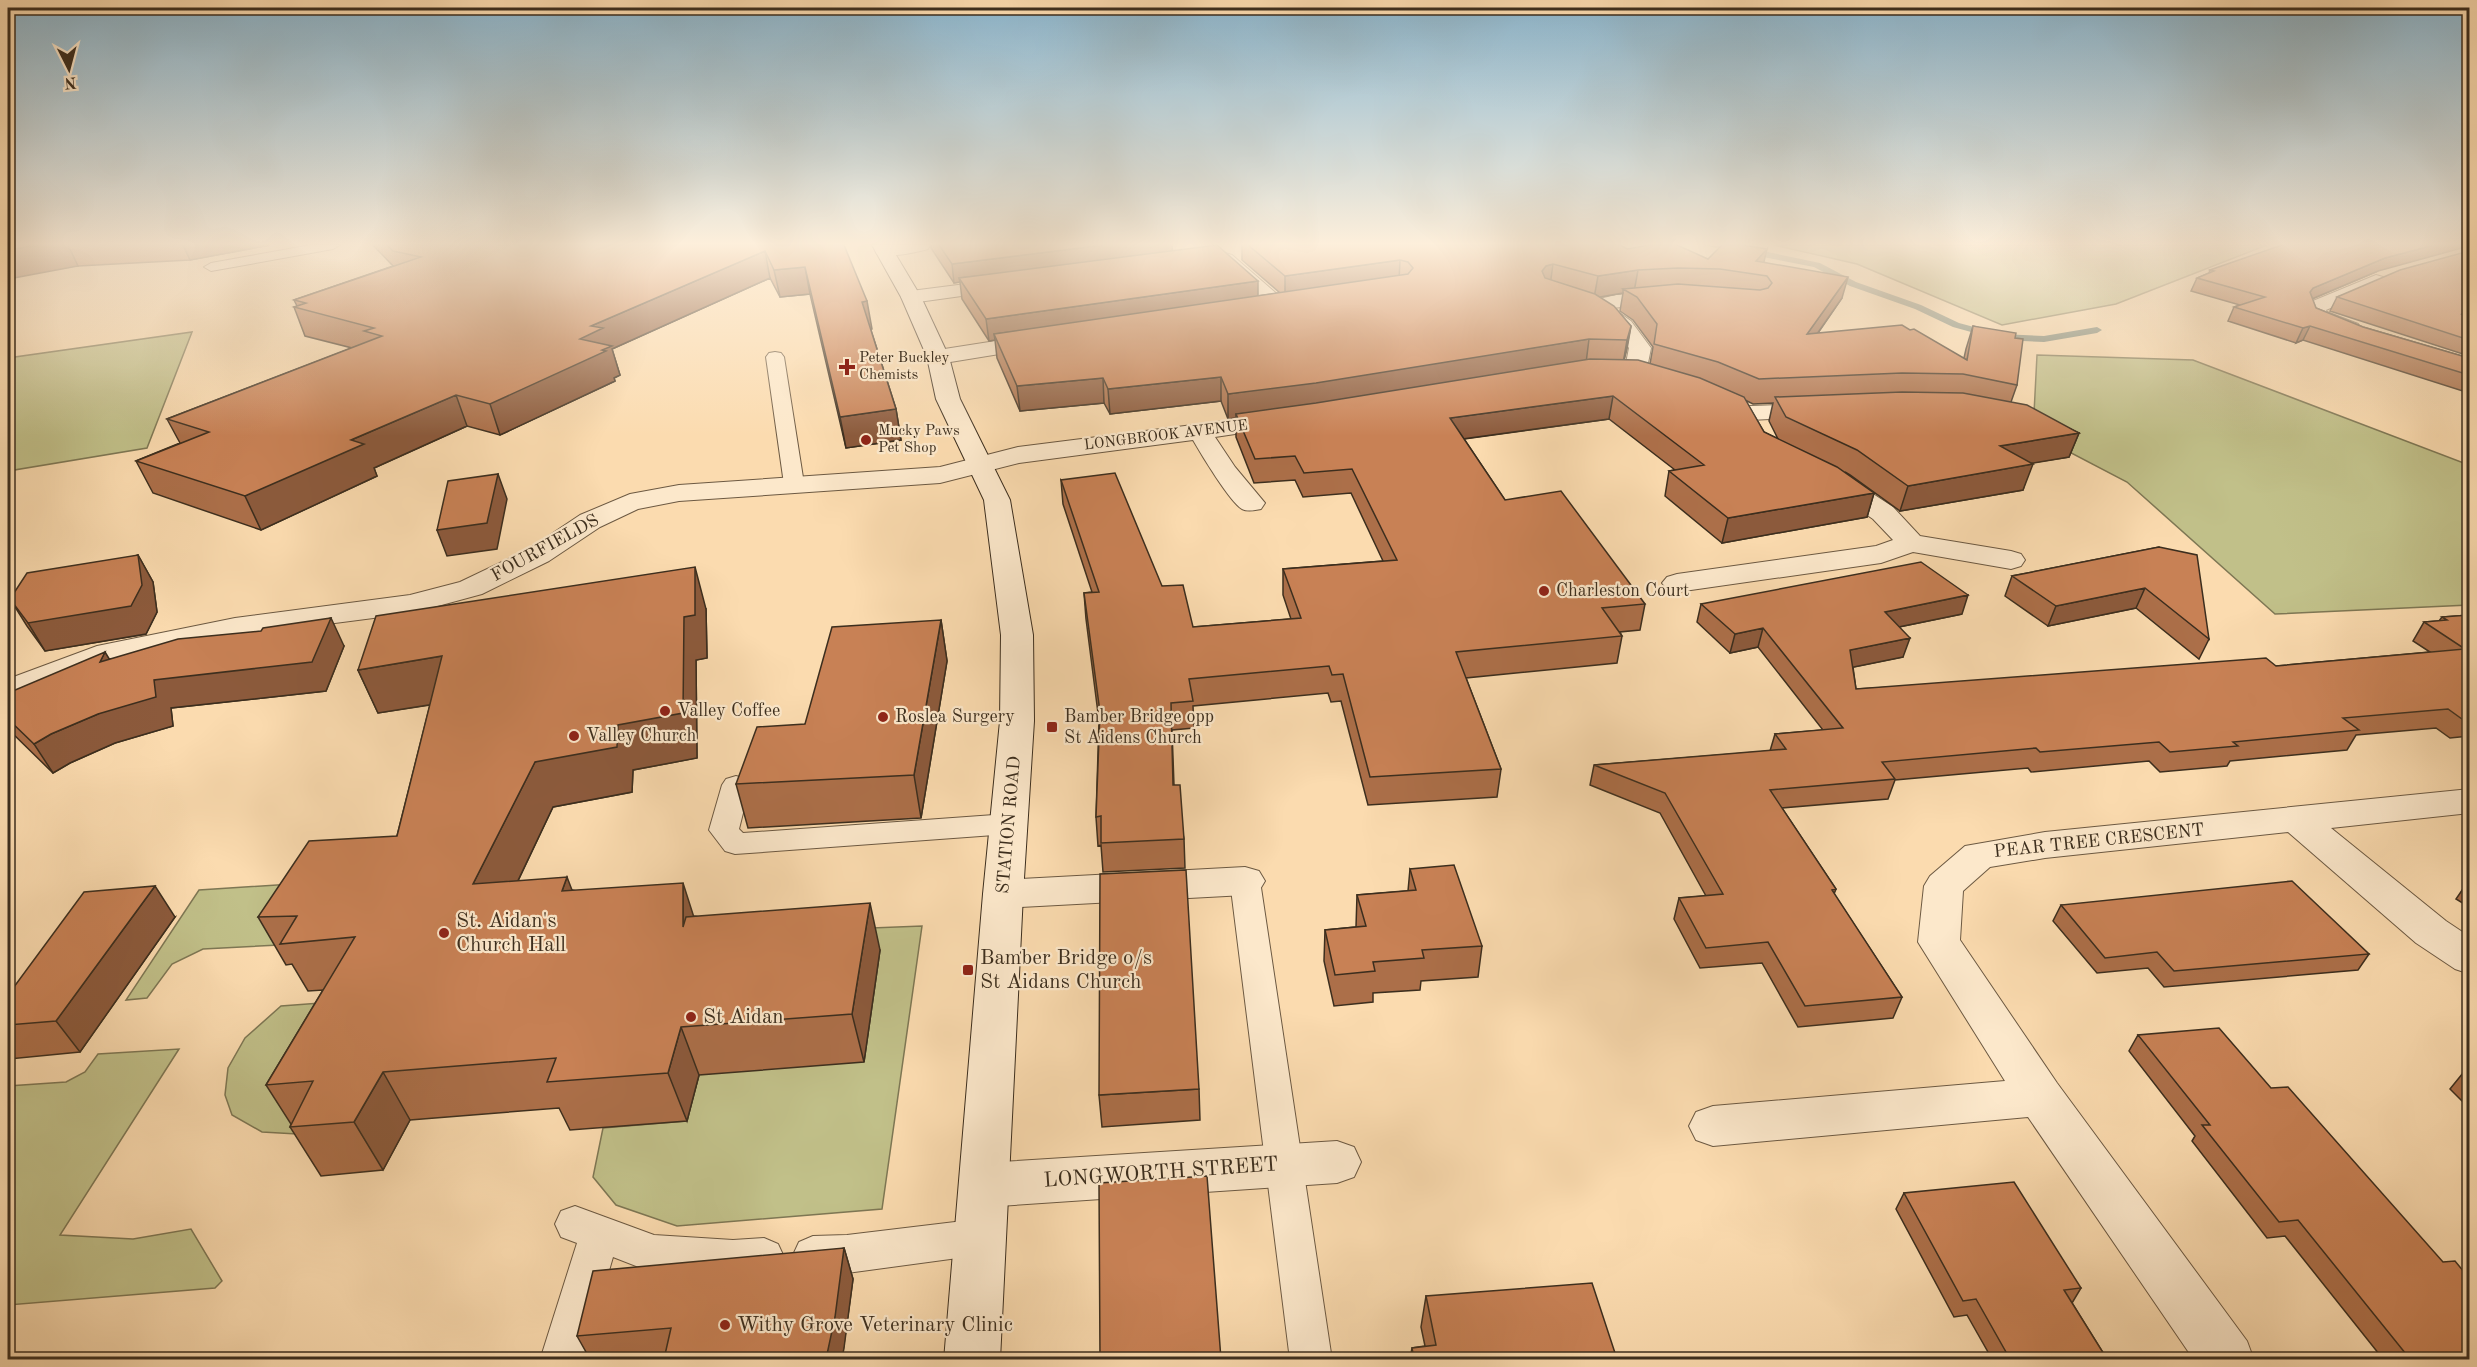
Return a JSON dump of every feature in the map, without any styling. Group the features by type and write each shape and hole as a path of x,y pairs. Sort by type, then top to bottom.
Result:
{"street":[{"name":"STATION ROAD","path":"916,309 938,357 948,399 997,500 1017,635 1017,721 972,1359"},
{"path":"1598,309 1624,325 1640,348 1636,375"},
{"path":"2315,309 2317,316 2365,334"},
{"path":"938,357 1055,339"},
{"path":"1764,439 1741,409 1842,409"},
{"name":"LONGBROOK AVENUE","path":"982,465 1017,455 1304,418"},
{"path":"1200,432 1225,471 1251,503"},
{"name":"FOURFIELDS","path":"8,690 108,654 235,627 412,604 471,588 539,555 590,521 630,502 679,493 940,475 982,465"},
{"path":"1809,468 1840,483 1883,513 1911,543"},
{"path":"1677,583 1881,554 1911,543 2011,560"},
{"name":"PEAR TREE CRESCENT","path":"2227,1359 2040,1097 1939,942 1944,886 1979,855 2045,845 2469,801"},
{"path":"2297,820 2431,932 2469,958"},
{"path":"1003,894 1245,881"},
{"path":"1713,1126 2040,1097"},
{"name":"LONGWORTH STREET","path":"984,1185 1337,1162"}],"lane":[{"path":"775,357 794,484"},
{"path":"736,785 724,830 735,844 1008,824"},
{"path":"1245,881 1311,1359"},
{"path":"561,1359 588,1229 654,1254 733,1259 847,1254 980,1237"}],"shaded area":[{"path":"1963,309 2090,309 2002,325"},
{"path":"192,332 147,448 8,471 8,358"},
{"path":"2037,355 2193,360 2469,465 2469,605 2275,614 2127,482 2033,433"},
{"path":"338,881 299,944 203,949 172,964 147,998 126,1000 199,890"},
{"path":"922,926 882,1209 677,1226 616,1205 593,1177 603,1128 686,1121 744,933"},
{"path":"373,999 297,1134 262,1132 232,1115 225,1095 228,1068 245,1038 281,1006"},
{"path":"179,1049 60,1235 133,1239 191,1229 222,1281 215,1288 8,1305 8,1086 66,1082 85,1072 98,1054"}],"building":[{"path":"301,309 631,309 591,326 603,328 580,339 612,346 602,350 606,351 490,404 456,395 351,440 364,444 245,496 136,461 209,432 167,419 382,336 364,331 374,328"},
{"path":"815,309 864,309 896,409 840,417"},
{"path":"979,309 1059,309 986,319"},
{"path":"1168,309 1616,309 1631,326 1627,340 1589,339 1316,383 1228,394 1221,377 1108,389 1103,378 1017,386 994,334"},
{"path":"1646,309 1825,309 1807,334 1902,325 1910,330 1914,329 1967,360 1973,326 2016,333 2015,338 2023,339 2017,385 1963,374 1902,373 1759,379 1718,362 1654,344 1657,324"},
{"path":"2240,309 2318,309 2363,327 2469,358 2469,375 2310,326 2303,328"},
{"path":"2373,309 2469,309 2462,314 2469,316 2469,340"},
{"path":"1590,359 1638,360 1700,378 1744,397 1764,432 1837,467 1874,493 1728,518 1669,471 1704,465 1613,396 1450,418 1505,500 1561,491 1645,604 1602,608 1622,636 1456,652 1501,769 1370,777 1343,674 1332,675 1329,666 1189,679 1193,701 1171,703 1173,785 1180,785 1184,839 1101,843 1101,816 1096,817 1100,712 1084,593 1099,592 1061,480 1115,473 1162,586 1183,585 1193,627 1301,618 1283,569 1397,560 1352,469 1304,473 1295,456 1255,459 1236,414"},
{"path":"1902,392 1963,393 2027,405 2079,433 2000,446 2033,464 1908,486 1857,450 1786,417 1775,397"},
{"path":"498,474 487,523 437,530 448,481"},
{"path":"2159,547 2197,555 2209,639 2145,588 2056,606 2012,576"},
{"path":"138,555 142,585 131,606 28,623 10,599 27,573"},
{"path":"1921,562 1968,595 1885,612 1910,638 1850,650 1856,689 2266,658 2276,666 2465,649 2424,622 2447,620 2442,617 2469,615 2469,718 2462,719 2448,709 2343,718 2359,730 2233,742 2238,746 2170,752 2159,742 2040,752 2036,748 1882,762 1895,779 1770,790 1836,889 1832,890 1902,997 1805,1006 1768,942 1706,948 1679,898 1723,894 1665,793 1594,765 1786,749 1775,734 1843,728 1763,628 1735,634 1701,604"},
{"path":"695,567 695,615 684,617 683,713 618,725 617,747 535,762 473,884 567,877 562,891 683,883 683,927 686,917 870,903 852,1014 681,1027 668,1073 547,1082 556,1058 383,1072 354,1122 290,1127 313,1081 266,1085 355,937 280,944 297,916 258,917 309,841 397,836 442,656 358,670 376,616"},
{"path":"331,618 312,662 154,680 156,697 98,714 51,734 34,744 8,719 8,693 105,652 100,662 178,639 261,631 263,628"},
{"path":"941,620 914,775 736,784 757,727 805,724 832,627"},
{"path":"1454,865 1482,946 1422,950 1424,958 1373,962 1375,971 1335,975 1325,930 1366,926 1357,895 1416,890 1410,869"},
{"path":"1186,870 1199,1089 1099,1095 1100,874"},
{"path":"2292,881 2369,954 2174,971 2157,952 2105,958 2061,905"},
{"path":"155,886 56,1021 8,1025 8,995 84,892"},
{"path":"2219,1028 2271,1088 2288,1087 2443,1262 2455,1261 2469,1278 2469,1359 2410,1359 2298,1220 2279,1222 2202,1125 2210,1125 2138,1035"},
{"path":"2469,1072 2469,1080 2463,1073"},
{"path":"1207,1176 1221,1359 1100,1359 1099,1183"},
{"path":"2014,1182 2081,1288 2064,1290 2107,1359 2010,1359 1976,1299 1963,1301 1904,1193"},
{"path":"844,1248 835,1317 826,1359 664,1359 671,1328 577,1336 593,1271"},
{"path":"1592,1283 1617,1359 1414,1359 1412,1348 1436,1345 1426,1296"}],"waterway":[{"path":"1922,309 1956,325 2000,337 2044,339 2097,330"}],"place":[{"name":"Peter Buckley Chemists","path":"847,367"},
{"name":"Mucky Paws Pet Shop","path":"866,440"},
{"name":"Charleston Court","path":"1544,591"},
{"name":"Valley Coffee","path":"665,711"},
{"name":"Roslea Surgery","path":"883,717"},
{"name":"Bamber Bridge opp St Aidens Church","path":"1052,727"},
{"name":"Valley Church","path":"574,736"},
{"name":"St. Aidan's Church Hall","path":"444,933"},
{"name":"Bamber Bridge o/s St Aidans Church","path":"968,970"},
{"name":"St Aidan","path":"691,1017"},
{"name":"Withy Grove Veterinary Clinic","path":"725,1325"}]}
